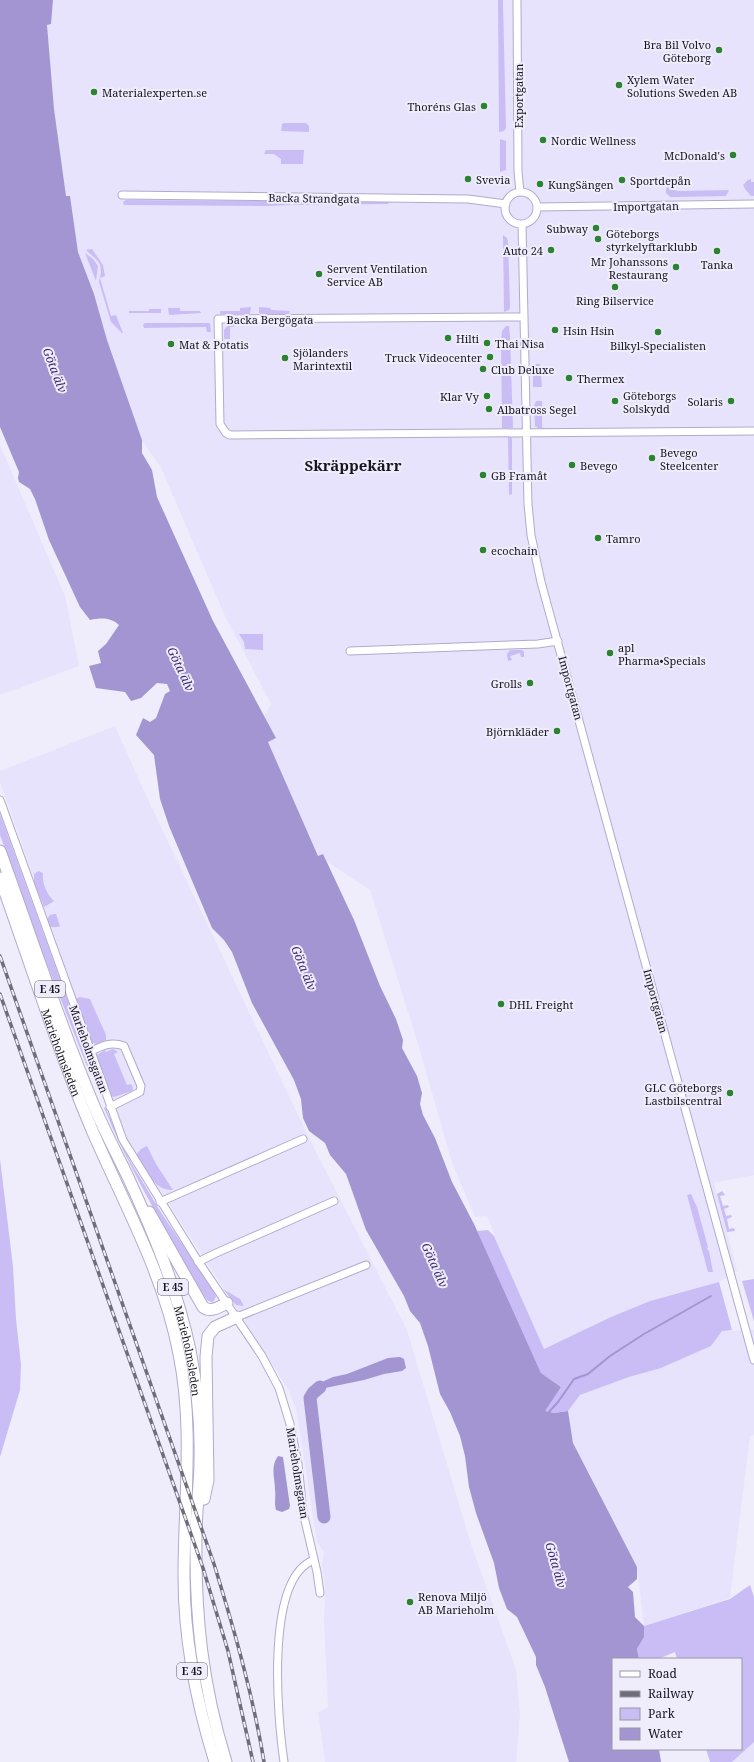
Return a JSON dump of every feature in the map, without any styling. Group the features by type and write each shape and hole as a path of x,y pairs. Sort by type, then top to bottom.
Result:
{"highway":[{"name":"Marieholmsleden","path":"0,851 81,1074 103,1127 128,1176 169,1277 189,1349 196,1391 199,1422 200,1458 196,1535 198,1621 202,1659 211,1709 226,1762"},
{"name":"Marieholmsleden","path":"0,878 82,1105 155,1268 173,1328 179,1354 186,1403 187,1439 184,1578 186,1629 194,1682 215,1762"},
{"path":"128,1176 203,1307 208,1310 212,1310 227,1303"},
{"path":"196,1535 208,1480 206,1357 208,1336 215,1326 237,1317"}],"street":[{"name":"Exportgatan","path":"517,0 518,171 520,192"},
{"path":"520,192 532,196 537,207 533,219 522,224 509,218 506,211 506,204 511,196 520,192"},
{"name":"Backa Strandgata","path":"122,195 468,199 506,204"},
{"name":"Importgatan","path":"537,207 754,204"},
{"name":"Importgatan","path":"522,224 528,504 531,535 590,763 754,1360"},
{"name":"Backa Bergögata","path":"523,317 218,319 220,424 226,433 230,435 526,432"},
{"path":"526,432 754,431"},
{"name":"Importgatan","path":"350,651 530,645 558,641"},
{"name":"Marieholmsgatan","path":"0,800 110,1107 127,1148 198,1262 237,1317 265,1362 278,1388 287,1411 298,1464 302,1512 314,1560 320,1593"},
{"path":"90,1052 104,1045 117,1043 124,1046 141,1086 140,1092 110,1107"},
{"path":"160,1202 303,1139"},
{"path":"198,1262 334,1200"},
{"path":"237,1317 366,1265"},
{"path":"284,1762 279,1722 278,1694 279,1640 282,1618 285,1603 293,1580 308,1562 314,1560"}],"shaded area":[{"path":"53,0 754,0 754,1175 714,1183 737,1271 719,1282 650,1301 611,1317 544,1349 487,1216 475,1217 452,1163 418,1044 370,890 318,856 268,742 276,738 264,716 271,704 224,614 161,468 142,440 107,340 94,294 78,252 70,196 66,196 54,109 47,25 51,24"},
{"path":"0,445 65,596 79,666 0,695"},
{"path":"115,726 144,791 310,1140 407,1330 470,1541 516,1669 520,1714 516,1762 325,1762 318,1712 328,1707 324,1622 325,1585 322,1565 324,1552 317,1542 296,1408 288,1389 124,1134 0,782 0,771"},
{"path":"754,1330 754,1435 750,1436 730,1598 644,1626 637,1567 573,1443 568,1411 580,1395 629,1377 661,1368 711,1346 722,1331"},
{"path":"754,1742 754,1762 732,1762"}],"green space":[{"path":"498,0 503,0 506,128 504,131 499,132"},
{"path":"306,123 309,126 309,132 281,131 282,124"},
{"path":"500,139 506,141 506,170 500,172"},
{"path":"266,150 304,150 303,164 281,164 281,159 274,154 264,154"},
{"path":"751,179 751,182 754,182 754,196 751,196 743,185"},
{"path":"669,187 677,191 729,190 726,196 670,197 666,193 666,188"},
{"path":"126,200 292,200 290,205 268,206 124,205 123,202"},
{"path":"294,200 389,202 388,204 293,205"},
{"path":"503,235 508,241 510,307 509,310 504,312"},
{"path":"92,249 103,265 105,276 100,278 111,316 116,315 123,333 111,322 99,282 101,272 100,264 86,250"},
{"path":"85,253 93,259 98,266 96,281"},
{"path":"251,307 250,314 220,314 220,311 240,311 240,308"},
{"path":"259,307 270,308 271,310 290,311 289,314 261,314 259,313"},
{"path":"168,308 180,308 180,311 200,311 201,313 169,315"},
{"path":"149,309 161,309 161,313 129,313 129,311 149,311"},
{"path":"145,323 210,323 211,332 207,332 206,327 144,328 143,325"},
{"path":"230,323 235,323 236,326 230,327 230,339 224,339 224,330"},
{"path":"506,326 509,326 510,336 513,428 502,428 501,341 502,331"},
{"path":"535,364 540,364 542,387 533,387 533,367"},
{"path":"536,401 542,401 542,407 549,407 542,408 542,427 547,429 538,428 535,426 534,406"},
{"path":"508,436 511,436 512,440 512,494 509,495"},
{"path":"239,634 263,634 263,650 245,649 244,642"},
{"path":"510,650 522,650 524,652 524,657 521,657 520,653 510,656 512,660 508,661 507,654"},
{"path":"0,814 88,1056 90,1074 39,944 0,835"},
{"path":"39,871 43,873 45,888 54,901 44,907 34,883 34,874"},
{"path":"56,914 60,926 50,927 47,919 50,915"},
{"path":"80,997 90,999 106,1035 106,1040 96,1044 91,1042 75,999"},
{"path":"113,1049 118,1052 114,1054 127,1085 131,1084 133,1088 132,1091 114,1097 110,1095 97,1055 105,1050 106,1052"},
{"path":"105,1107 130,1161 162,1214 214,1291 216,1297 213,1302 208,1301 203,1295 150,1203 126,1156 104,1108"},
{"path":"147,1146 156,1164 173,1190 160,1187 155,1183 136,1155 141,1149"},
{"path":"0,1159 13,1267 16,1319 21,1365 20,1390 0,1457"},
{"path":"722,1191 725,1195 720,1196 723,1206 728,1205 729,1207 724,1209 726,1216 731,1215 732,1217 727,1219 729,1229 734,1228 735,1231 727,1232 717,1194"},
{"path":"691,1194 697,1207 713,1272 708,1272 687,1195"},
{"path":"488,1230 494,1236 544,1349 611,1317 650,1301 719,1282 732,1330 722,1331 711,1346 661,1368 629,1377 580,1395 568,1411 554,1413 544,1411 561,1387 541,1373 477,1231"},
{"path":"754,1279 754,1321 742,1281"},
{"path":"223,1289 240,1299 244,1306 236,1305"},
{"path":"750,1585 754,1597 754,1742 732,1762 710,1762 706,1750 742,1750 742,1658 677,1658 675,1652 660,1658 639,1658 637,1649 644,1637 644,1626 730,1599"}],"water":[{"name":"Göta älv","path":"0,0 53,0 51,24 47,25 54,109 66,196 70,196 78,252 94,294 107,340 142,440 142,453 152,470 157,497 213,621 276,738 268,742 318,856 323,854 354,920 380,986 396,1019 403,1040 402,1048 417,1076 422,1093 420,1104 423,1115 435,1138 452,1182 474,1224 541,1373 561,1387 545,1411 554,1413 568,1411 573,1443 637,1567 637,1579 628,1587 633,1592 635,1617 644,1626 644,1637 637,1649 639,1658 612,1658 612,1750 659,1750 661,1762 569,1762 545,1687 536,1665 536,1657 517,1617 507,1609 499,1588 494,1563 476,1513 469,1487 465,1456 460,1436 450,1412 440,1394 428,1346 420,1323 410,1311 404,1296 366,1230 346,1174 330,1155 325,1143 309,1131 303,1118 301,1099 294,1080 252,1003 232,952 224,940 212,928 169,826 160,799 154,755 136,735 143,718 150,722 156,718 165,694 170,691 167,684 157,683 141,698 131,701 125,692 96,688 89,666 101,663 98,651 106,644 119,625 116,622 105,619 90,620 80,607 49,540 35,499 30,489 19,482 19,472 0,427"},
{"path":"400,1357 404,1359 406,1368 402,1371 325,1388 320,1387 324,1381 333,1377 347,1374 388,1358"},
{"path":"278,1456 283,1457 290,1506 289,1509 282,1512 276,1510 275,1505 274,1464"}],"waterway":[{"path":"547,1414 558,1402 574,1379 588,1374 610,1356 644,1334 711,1296"},
{"path":"320,1387 310,1398 324,1517"}],"railway":[{"path":"0,956 214,1564 242,1662 260,1737 264,1762"},
{"path":"0,994 203,1568 228,1651 253,1762"}],"place":[{"name":"Bra Bil Volvo Göteborg","path":"719,50"},
{"name":"Xylem Water Solutions Sweden AB","path":"619,85"},
{"name":"Materialexperten.se","path":"94,92"},
{"name":"Thoréns Glas","path":"484,106"},
{"name":"Nordic Wellness","path":"543,140"},
{"name":"McDonald's","path":"733,155"},
{"name":"Svevia","path":"468,179"},
{"name":"Sportdepån","path":"622,180"},
{"name":"KungSängen","path":"540,184"},
{"name":"Subway","path":"596,228"},
{"name":"Göteborgs styrkelyftarklubb","path":"598,239"},
{"name":"Auto 24","path":"551,250"},
{"name":"Tanka","path":"717,251"},
{"name":"Mr Johanssons Restaurang","path":"676,267"},
{"name":"Servent Ventilation Service AB","path":"319,274"},
{"name":"Ring Bilservice","path":"615,287"},
{"name":"Hsin Hsin","path":"555,330"},
{"name":"Bilkyl-Specialisten","path":"658,332"},
{"name":"Hilti","path":"448,338"},
{"name":"Thai Nisa","path":"487,343"},
{"name":"Mat & Potatis","path":"171,344"},
{"name":"Truck Videocenter","path":"490,357"},
{"name":"Sjölanders Marintextil","path":"285,358"},
{"name":"Club Deluxe","path":"483,369"},
{"name":"Thermex","path":"569,378"},
{"name":"Klar Vy","path":"487,396"},
{"name":"Göteborgs Solskydd","path":"615,401"},
{"name":"Solaris","path":"731,401"},
{"name":"Albatross Segel","path":"489,409"},
{"name":"Bevego Steelcenter","path":"652,458"},
{"name":"Bevego","path":"572,465"},
{"name":"GB Framåt","path":"483,475"},
{"name":"Tamro","path":"598,538"},
{"name":"ecochain","path":"483,550"},
{"name":"apl Pharma•Specials","path":"610,653"},
{"name":"Grolls","path":"530,683"},
{"name":"Björnkläder","path":"557,731"},
{"name":"DHL Freight","path":"501,1004"},
{"name":"GLC Göteborgs Lastbilscentral","path":"730,1093"},
{"name":"Renova Miljö AB Marieholm","path":"410,1602"}],"district":[{"name":"Skräppekärr","path":"353,465"}]}
